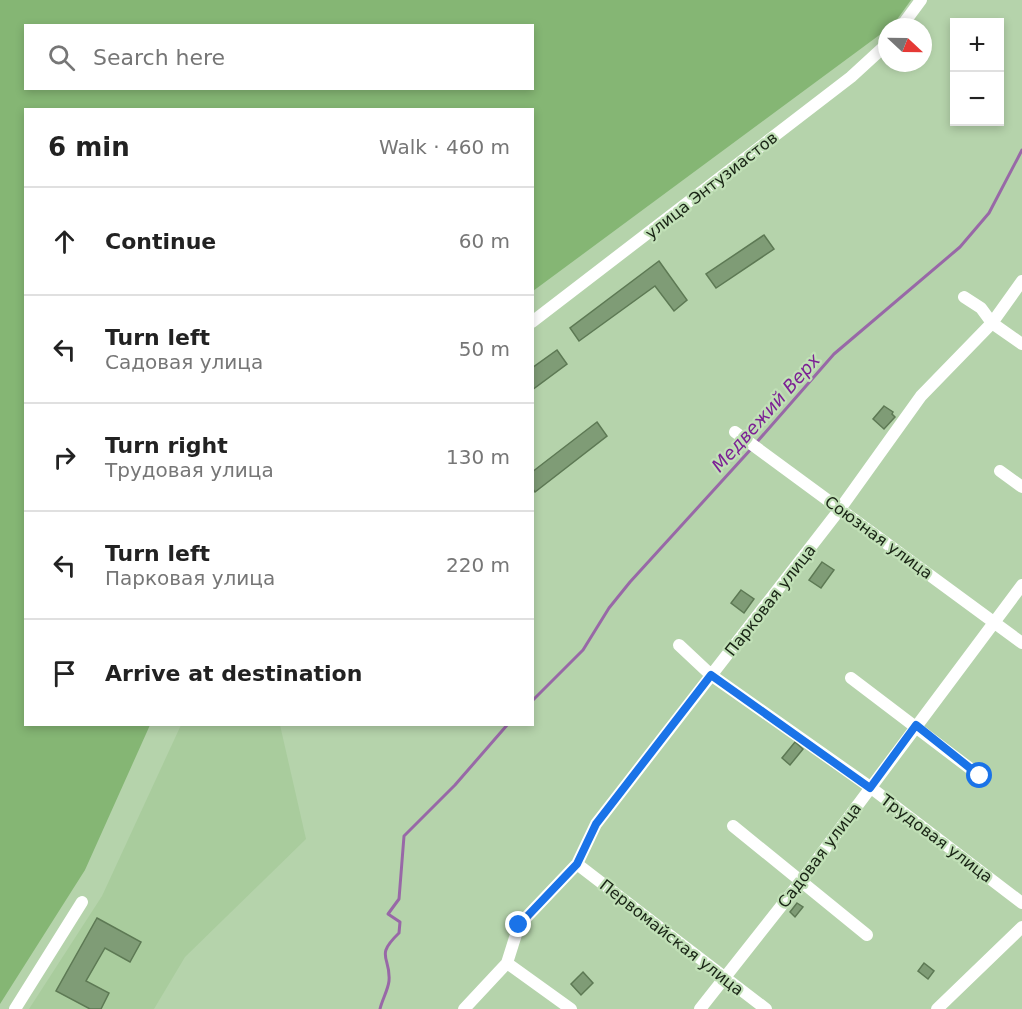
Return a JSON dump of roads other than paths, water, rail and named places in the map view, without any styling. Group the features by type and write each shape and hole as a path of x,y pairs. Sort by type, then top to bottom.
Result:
{"street":[{"path":"908,18 921,0"},
{"name":"улица Энтузиастов","path":"534,320 851,77 878,52"},
{"name":"Парковая улица","path":"464,1009 507,963 519,925 577,864 596,824 840,509 921,396 992,323 1022,281"},
{"path":"964,297 981,308 992,323 1022,344"},
{"name":"Союзная улица","path":"735,432 1022,643"},
{"path":"1000,471 1022,487"},
{"name":"Садовая улица","path":"700,1009 801,881 1022,585"},
{"name":"Трудовая улица","path":"679,645 711,675 870,788 1022,903"},
{"path":"851,678 916,725 980,776"},
{"path":"733,826 867,935"},
{"name":"Первомайская улица","path":"577,864 766,1009"},
{"path":"15,1009 82,902"},
{"path":"937,1009 1022,927"},
{"path":"507,963 571,1009"}],"waterway":[{"name":"Медвежий Верх","path":"756,443 834,354 960,247 989,213 1022,150"},
{"name":"Медвежий Верх","path":"534,699 583,650 609,608 630,582 752,448"},
{"name":"Медвежий Верх","path":"380,1009 389,981 385,952 399,933 400,922 388,914 399,899 404,836 455,785 506,726"}]}
